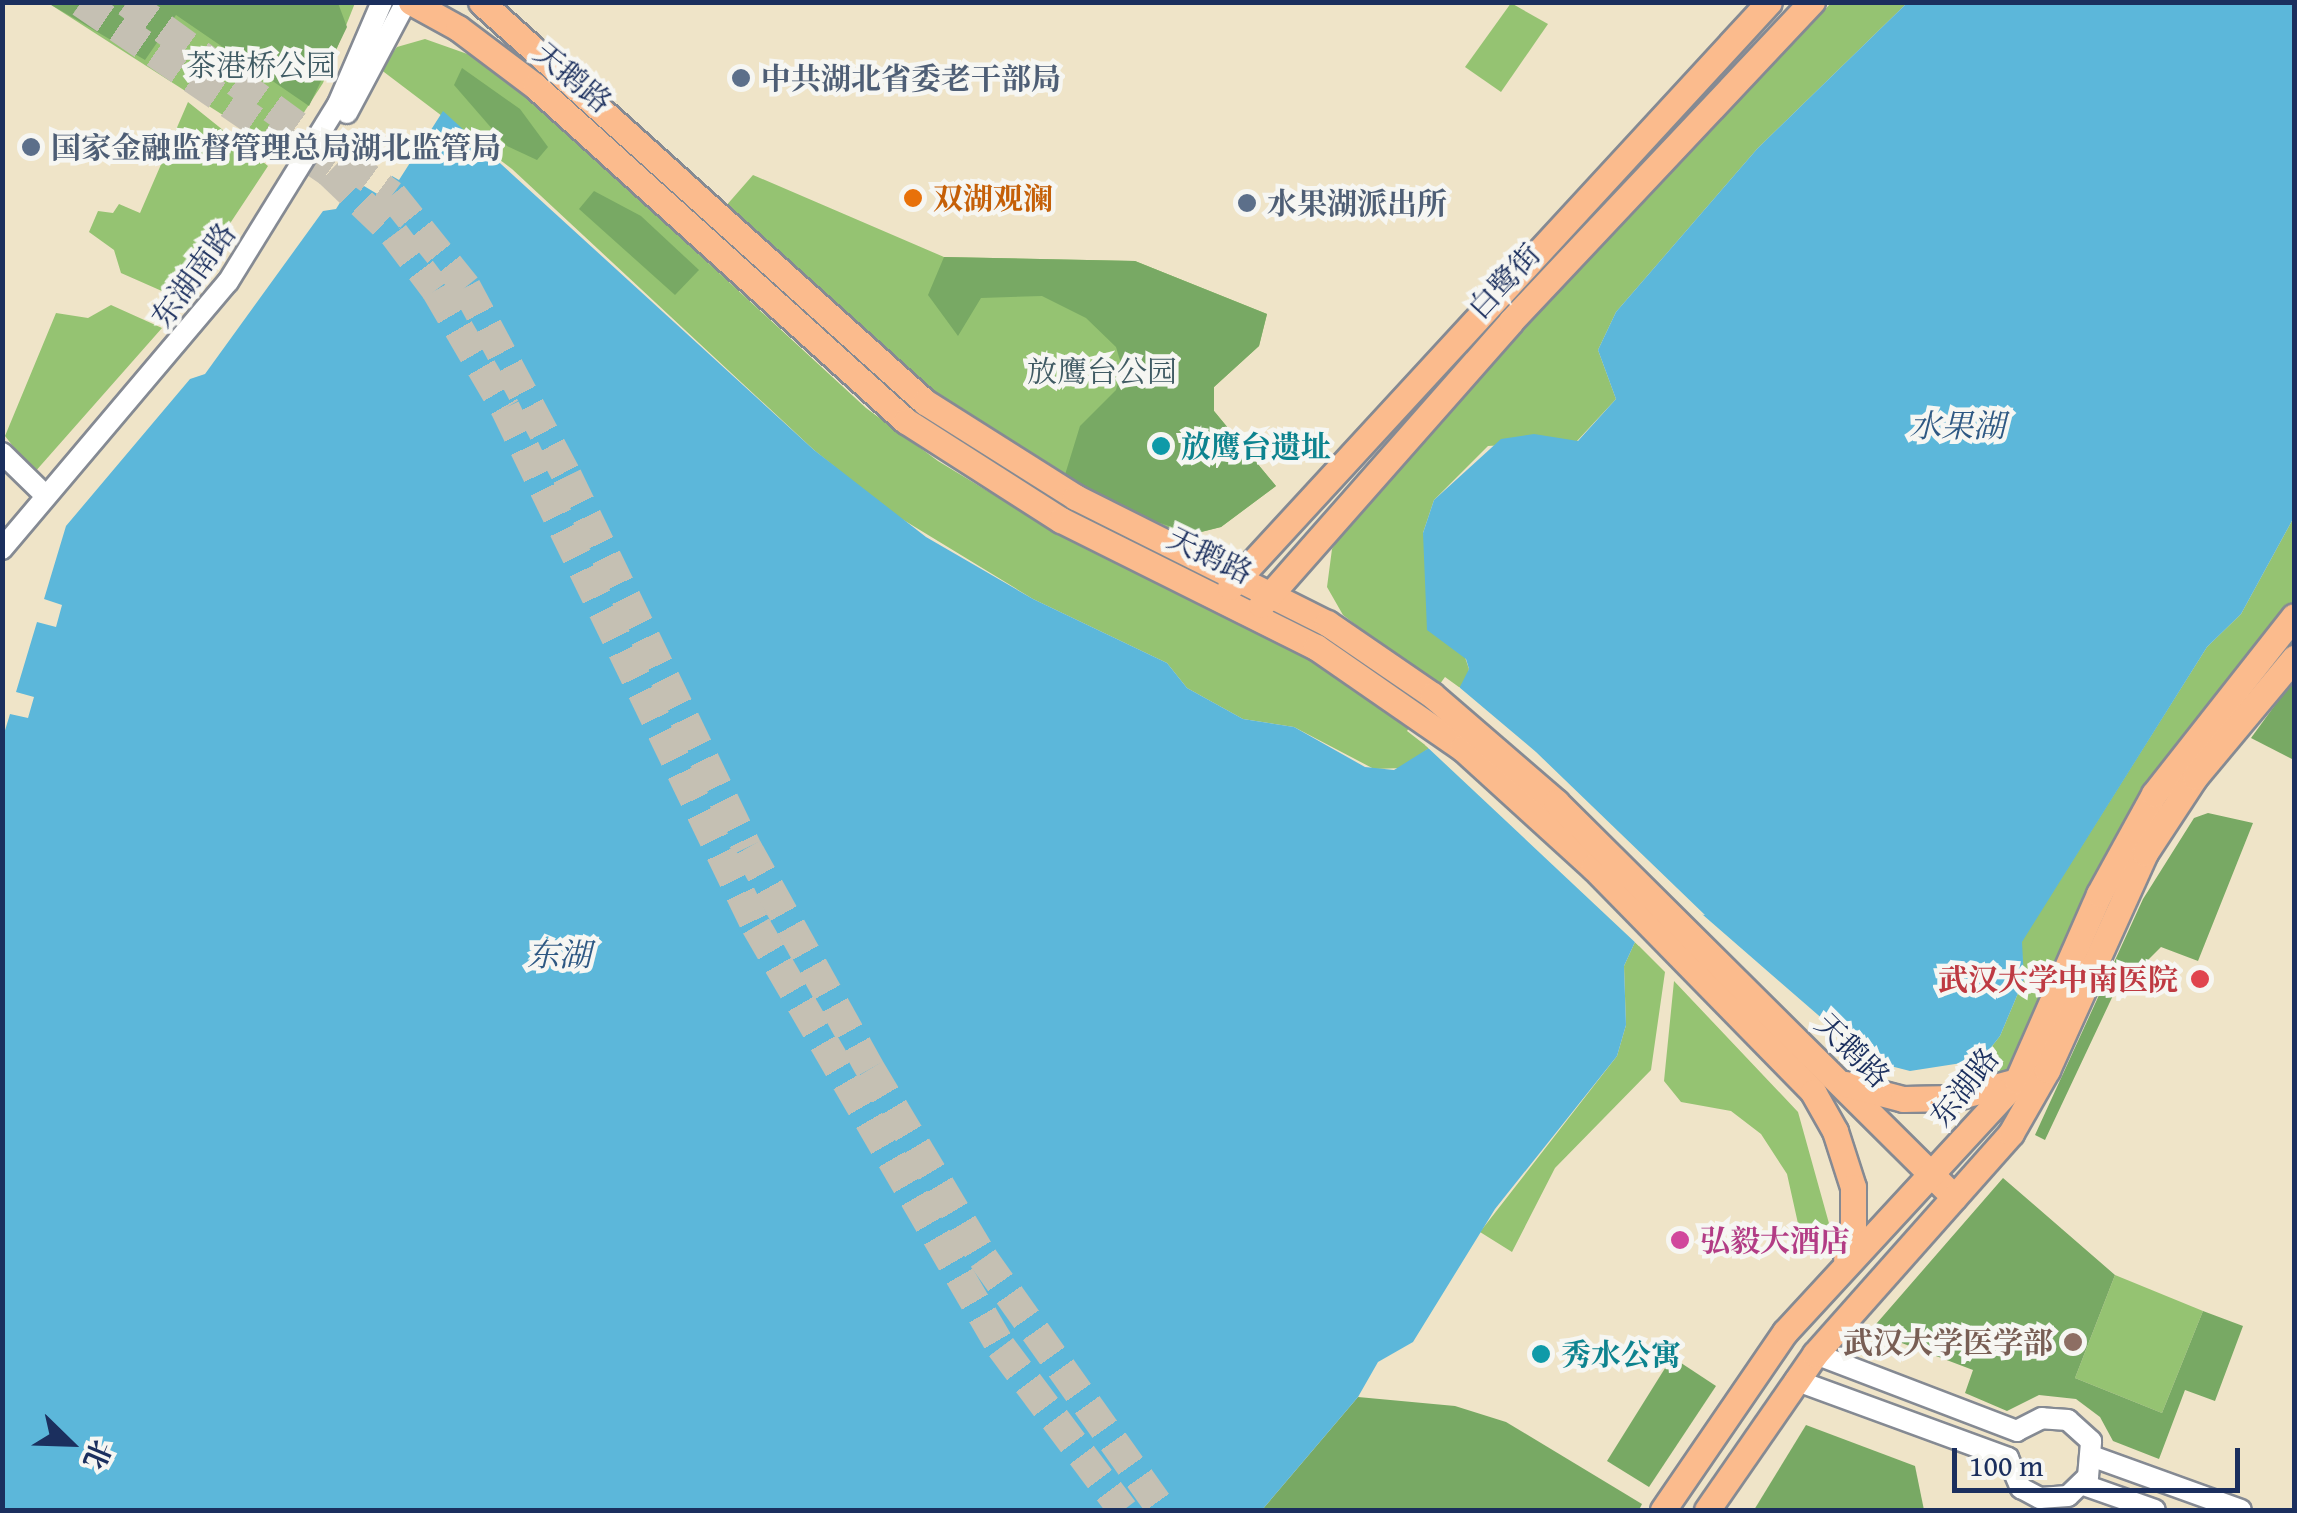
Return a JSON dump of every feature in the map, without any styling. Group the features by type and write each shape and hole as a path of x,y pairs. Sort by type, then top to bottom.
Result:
{"main road":[{"name":"天鹅路","path":"409,2 458,28 535,86 906,421 1061,520 1255,613 1426,704"},
{"name":"天鹅路","path":"481,2 925,402 1075,498 1271,592 1532,779 1681,940 1828,1113 1853,1187 1854,1238 1846,1260"},
{"name":"白鹭街","path":"1223,597 1238,575 1769,2"},
{"name":"白鹭街","path":"1255,613 1511,321 1812,2"},
{"name":"东湖路","path":"1663,1510 1748,1380 1846,1260 1934,1176 2016,1081 2099,894 2154,794 2294,616"},
{"name":"东湖路","path":"1707,1510 1815,1354 2028,1108 2145,853 2195,777 2294,658"},
{"name":"天鹅路","path":"1681,940 1838,1081 1954,1197"},
{"path":"1838,1081 1902,1099 1953,1098 2016,1081"}],"street":[{"name":"东湖南路","path":"2,549 43,494 228,282 338,104 382,2"},
{"path":"228,282 351,107 409,2"},
{"path":"2,454 43,494"},
{"path":"1796,1380 2008,1458 2021,1488 2040,1498 2062,1498 2084,1484 2094,1457 2084,1431 2062,1418 2042,1418 2017,1431 1815,1354"},
{"path":"2094,1457 2241,1510"},
{"path":"2084,1484 2155,1510"}],"green space":[{"name":"茶港桥公园","path":"48,3 355,3 323,83 279,151"},
{"path":"48,3 338,3 347,27 309,106 176,15 145,60"},
{"path":"1511,3 1548,24 1501,92 1465,67"},
{"path":"1831,3 1907,3 1757,149 1616,312 1598,350 1616,399 1577,441 1488,446 1434,500 1423,533 1469,669 1463,690 1445,677 1437,688 1343,615 1327,587 1332,549 1358,510 1525,327"},
{"path":"425,39 490,62 866,408 938,461 1052,530 1296,647 1413,722 1407,731 1429,748 1403,768 1374,769 1294,727 1243,719 1187,688 1167,663 1033,599 892,513 814,450 512,169 380,69 397,47"},
{"path":"462,68 520,109 548,147 537,160 507,146 454,85"},
{"path":"188,102 268,166 180,299 121,273 114,250 89,232 98,211 113,213 119,204 140,213"},
{"name":"放鹰台公园","path":"753,175 944,257 1135,261 1267,314 1259,346 1214,387 1214,411 1276,486 1221,527 1193,534 1161,526 1064,478 925,387 725,207"},
{"path":"594,191 641,216 699,270 675,295 579,209"},
{"path":"944,257 1135,261 1267,314 1259,346 1214,387 1214,411 1276,486 1221,527 1193,534 1130,513 1064,478 1080,426 1116,390 1122,367 1116,347 1086,318 1042,296 981,298 958,336 928,295"},
{"path":"111,305 162,328 34,473 5,436 56,313 88,318"},
{"path":"2294,517 2294,601 2176,745 2119,836 2009,1073 1985,1078 1981,1060 2000,1036 2024,979 2021,942 2207,647 2241,614"},
{"path":"2294,679 2294,760 2251,738"},
{"path":"2208,813 2253,823 2198,961 2161,947 2134,974 2125,970 2045,1140 2035,1135 2143,899 2194,818"},
{"path":"1635,942 1665,972 1651,1070 1555,1168 1512,1252 1480,1232 1617,1056 1626,1025 1624,966"},
{"path":"1674,981 1798,1112 1830,1227 1818,1253 1801,1237 1787,1174 1761,1134 1731,1111 1681,1102 1664,1081"},
{"path":"2003,1178 2115,1275 2075,1378 2162,1413 2203,1311 2243,1326 2215,1401 2185,1390 2159,1459 2113,1441 2100,1417 2076,1399 2039,1395 2007,1411 1965,1393 1973,1370 1870,1331"},
{"path":"2115,1275 2203,1311 2162,1413 2075,1378"},
{"path":"1672,1357 1716,1386 1649,1487 1607,1461"},
{"path":"1358,1397 1455,1406 1506,1422 1642,1504 1639,1510 1262,1510"},
{"path":"1806,1425 1915,1466 1924,1510 1754,1510"}],"water":[{"name":"东湖","path":"1907,3 2294,3 2294,517 2241,614 2207,647 2022,942 2024,979 2000,1036 1981,1060 1910,1071 1871,1061 1695,908 1635,942 1624,966 1626,1025 1617,1056 1495,1209 1413,1342 1378,1362 1358,1397 1262,1510 3,1510 3,737 10,714 28,718 34,697 16,692 37,622 56,627 62,605 44,599 66,526 190,379 205,374 323,211 336,209 354,180 379,195 392,176 399,180 443,111 814,450 926,537 1033,599 1167,663 1187,688 1243,719 1294,727 1365,767 1394,770 1429,748 1469,669 1466,659 1427,630 1423,533 1434,500 1501,439 1534,434 1578,441 1616,399 1598,350 1616,312 1757,149"}],"pier":[{"path":"1459,687 1536,752 1705,915 1687,913 1639,946 1425,745"}],"tunnel":[{"path":"81,2 329,172 394,234 436,290 505,408 756,926 1001,1347 1123,1510"},
{"path":"127,2 392,195 466,287 567,476 747,848 870,1069 983,1258 1162,1510"}],"place":[{"name":"中共湖北省委老干部局","path":"741,78"},
{"name":"国家金融监督管理总局湖北监管局","path":"31,147"},
{"name":"双湖观澜","path":"913,198"},
{"name":"水果湖派出所","path":"1247,203"},
{"name":"放鹰台遗址","path":"1161,446"},
{"name":"武汉大学中南医院","path":"2200,979"},
{"name":"弘毅大酒店","path":"1680,1240"},
{"name":"武汉大学医学部","path":"2073,1342"},
{"name":"秀水公寓","path":"1541,1354"}],"water label":[{"name":"水果湖","path":"1957,426"}]}
